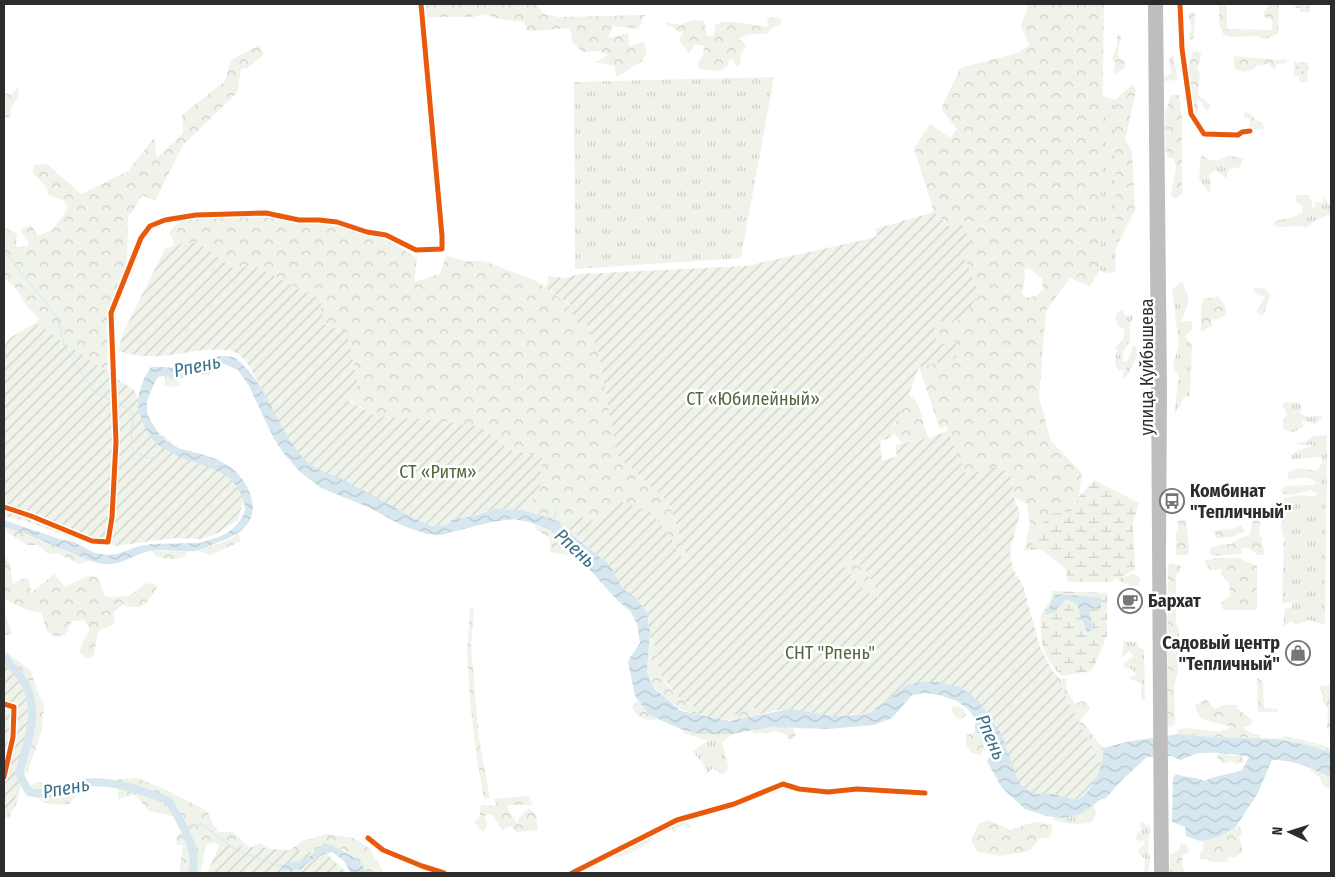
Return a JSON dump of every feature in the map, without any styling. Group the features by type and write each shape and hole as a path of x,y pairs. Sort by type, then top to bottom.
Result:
{"highway":[{"name":"улица Куйбышева","path":"1152,4 1160,730"},
{"name":"улица Куйбышева","path":"1159,4 1163,389 1160,730"},
{"path":"1158,873 1160,730"},
{"path":"1160,765 1164,873"}],"street":[{"path":"4,507 92,541 108,542 112,517 116,442 111,313 140,238 150,226 166,220 196,215 266,214 299,220 337,222 367,232 386,235 416,250 442,249 421,4"},
{"path":"1180,4 1182,49 1191,114 1204,134 1238,135 1242,132 1250,132"},
{"path":"4,704 14,707 13,737 4,777"},
{"path":"572,873 677,820 734,804 783,784 799,789 828,792 857,789 925,793"},
{"path":"368,838 383,850 444,873"},
{"path":"419,873 422,866"}],"green space":[{"path":"422,4 536,4 544,14 559,17 645,15 638,29 613,26 608,38 628,33 629,46 644,42 647,52 642,61 617,77 614,66 596,62 608,55 600,51 582,52 573,42 569,28 533,31 527,30 524,22 499,19 484,14 472,17 427,17"},
{"path":"1029,4 1104,4 1100,270 1090,286 1070,278 1046,311 1039,397 1051,441 1082,473 1077,511 1048,514 1030,550 1024,550 1030,524 1027,504 1014,497 1012,478 999,466 966,476 946,426 940,429 919,367 936,345 935,322 979,293 964,257 975,248 934,212 914,148 930,124 950,138 957,129 941,109 960,68 1017,53 1029,45 1021,25","holes":["1029,268 1042,279 1043,289 1036,296 1026,298 1022,292 1025,277 1024,270"]},
{"path":"1219,4 1227,4 1227,29 1272,30 1272,20 1266,18 1263,14 1269,4 1279,4 1278,34 1265,38 1257,36 1228,37 1223,34 1219,22"},
{"path":"1297,4 1310,4 1310,12 1300,12 1300,8 1294,8"},
{"path":"1191,12 1195,13 1194,36 1192,40 1189,33 1192,30 1188,15"},
{"path":"778,17 782,20 780,24 766,34 748,35 739,39 746,47 741,53 740,64 736,67 733,60 729,59 728,66 719,71 700,69 697,66 703,56 704,46 695,44 689,54 679,40 683,32 679,32 671,26 668,27 666,22 680,25 693,20 704,21 707,36 714,36 715,25 720,23 733,22 766,27 769,26 767,23 768,18"},
{"path":"1117,35 1121,36 1118,52 1120,59 1126,62 1124,69 1114,74 1113,69 1116,63 1112,59 1117,46"},
{"path":"259,45 264,54 248,68 241,69 237,93 183,145 155,201 142,195 128,216 127,267 107,313 108,382 33,329 39,318 27,307 15,287 4,278 4,228 17,233 16,247 27,246 29,243 20,230 31,225 38,236 53,229 68,208 64,201 48,195 47,188 33,173 34,165 47,164 81,194 128,171 154,138 157,158 183,133 182,115 225,81 231,60"},
{"path":"1194,51 1201,52 1200,63 1197,68 1200,73 1198,95 1210,104 1210,109 1205,110 1201,101 1197,100 1198,113 1194,115 1189,72 1191,56"},
{"path":"1174,55 1177,80 1164,81 1163,77 1171,73 1169,57"},
{"path":"1234,56 1286,60 1287,63 1277,64 1274,70 1269,64 1256,66 1254,69 1244,72 1236,70"},
{"path":"1294,62 1308,63 1307,82 1299,82 1299,76 1294,76"},
{"path":"774,77 741,258 575,269 574,82"},
{"path":"1133,84 1136,91 1125,140 1132,151 1135,210 1116,248 1115,100"},
{"path":"19,87 18,97 10,109 11,117 4,118 4,93 11,95"},
{"path":"1171,95 1179,95 1182,117 1182,194 1175,199 1171,195 1176,167 1174,159 1168,158 1166,149 1165,114"},
{"path":"1102,96 1115,100 1115,272 1105,273 1100,270"},
{"path":"1247,111 1256,120 1263,123 1264,129 1254,130 1249,127 1250,119 1244,117 1244,113"},
{"path":"1201,155 1215,161 1229,155 1243,159 1240,167 1229,169 1226,178 1215,170 1209,175 1211,189 1209,193 1199,179"},
{"path":"1297,195 1308,195 1312,202 1312,208 1315,206 1315,202 1323,203 1324,196 1331,207 1331,218 1328,215 1306,228 1273,225 1275,221 1302,213 1303,206 1295,201"},
{"name":"СТ «Юбилейный»","path":"934,212 950,227 961,224 975,248 964,257 979,293 962,320 935,322 936,345 957,341 956,358 919,367 888,439 880,440 882,461 897,456 895,445 928,438 948,431 966,475 999,466 1012,478 1014,497 1020,513 1010,551 1013,569 1023,586 1040,647 1102,766 1092,785 1077,800 1053,794 1039,794 1024,788 1018,780 1002,735 979,701 960,687 906,685 868,713 832,716 777,710 760,714 757,708 746,708 739,715 725,714 721,719 698,714 691,704 680,699 661,675 658,666 657,649 650,638 647,613 636,598 623,589 610,565 582,542 584,540 567,528 566,523 583,517 593,521 621,502 649,511 667,531 684,562 688,560 669,503 617,455 599,354 587,324 581,326 568,307 571,305 546,288 549,276 565,278 580,274 746,266 868,239 877,236 875,229","holes":["849,557 857,564 863,565 879,598 858,584 843,564"]},
{"path":"215,216 265,217 298,223 331,224 365,235 386,239 417,258 414,282 440,274 446,256 467,261 484,261 536,281 571,306 587,324 599,354 617,455 669,503 688,560 684,562 667,531 593,521 568,528 584,540 582,542 553,519 522,510 539,493 542,457 510,450 480,427 426,419 376,416 347,399 358,385 347,332 323,324 254,267 232,268 197,242 175,245 169,232 181,220"},
{"name":"СТ «Ритм»","path":"197,242 232,268 254,266 320,299 323,324 347,332 358,385 347,400 376,416 426,419 480,427 510,450 542,457 539,493 522,510 495,509 452,520 446,525 433,526 321,471 309,463 288,439 250,368 237,353 229,350 212,350 149,356 133,355 118,351 123,333 165,249 175,245"},
{"path":"1182,282 1188,302 1181,322 1192,321 1192,330 1185,336 1192,346 1190,396 1184,397 1174,416 1179,377 1173,366 1179,344 1172,289"},
{"path":"1253,287 1266,289 1270,296 1264,314 1261,315 1256,312 1265,297 1255,293"},
{"path":"1218,296 1225,306 1227,314 1219,319 1211,320 1213,325 1201,332 1201,306 1204,298"},
{"path":"1122,310 1126,316 1133,315 1130,326 1130,341 1123,352 1123,361 1127,362 1133,346 1136,346 1137,356 1126,378 1123,377 1124,369 1120,371 1115,365 1116,353 1118,351 1115,348 1123,339 1125,329 1118,326 1115,317"},
{"path":"35,323 134,390 151,426 180,450 231,468 244,498 238,520 218,533 201,539 174,538 115,546 90,544 26,521 4,516 4,346 10,338"},
{"path":"211,364 215,370 209,375 202,375 201,368"},
{"path":"165,376 176,379 179,382 179,386 168,387 164,385"},
{"path":"909,394 918,404 928,438 902,443 895,434 888,439"},
{"path":"1286,402 1300,403 1302,407 1301,414 1310,417 1321,415 1322,418 1315,424 1304,421 1302,423 1304,426 1294,432 1286,431 1283,428 1283,423 1287,413 1282,405"},
{"path":"1327,435 1325,625 1309,620 1296,625 1291,621 1283,627 1285,609 1292,607 1292,604 1289,602 1283,604 1282,600 1284,539 1281,525 1284,511 1287,507 1282,505 1284,498 1300,495 1313,497 1318,494 1311,490 1290,495 1283,494 1281,490 1285,486 1312,485 1317,483 1307,478 1289,480 1287,473 1297,468 1316,471 1323,462 1320,457 1292,459 1292,455 1295,452 1315,445 1300,445 1296,443 1307,441 1313,436"},
{"path":"1094,480 1139,503 1133,522 1135,570 1110,582 1068,582 1065,568 1041,549 1030,550 1048,514 1077,511 1079,497"},
{"path":"1251,508 1256,508 1260,521 1259,533 1262,538 1265,555 1258,555 1246,547 1242,548 1241,554 1212,556 1209,550 1214,547 1222,544 1231,544 1238,539 1250,535 1253,522 1249,513"},
{"path":"1186,520 1188,555 1176,555 1178,521"},
{"path":"535,525 550,530 573,550 567,555 550,552 550,538 535,529"},
{"path":"1241,525 1245,531 1232,537 1217,538 1214,531 1231,529"},
{"path":"6,528 21,531 90,561 78,564 57,553 48,554 38,545 27,545 4,530"},
{"path":"238,533 241,541 211,555 198,551 231,539"},
{"path":"151,550 186,552 187,555 179,559 168,559 155,556"},
{"path":"4,555 10,564 13,584 24,578 29,579 31,593 54,574 65,587 88,576 96,577 100,581 103,594 107,597 129,596 146,583 158,585 144,605 130,607 122,605 113,613 115,624 98,631 94,655 89,659 79,653 82,643 90,630 84,620 72,621 65,635 55,637 46,630 42,613 24,609 7,600 4,602"},
{"path":"849,557 857,564 863,565 879,599 863,589 846,569 843,564"},
{"path":"1215,558 1239,558 1257,566 1257,610 1223,610 1221,603 1230,595 1229,583 1222,576 1221,569 1210,570 1204,561"},
{"path":"1172,563 1181,566 1180,571 1176,575 1176,621 1179,631 1178,670 1174,687 1175,725 1169,727 1167,722 1168,565"},
{"path":"1134,574 1140,579 1139,586 1131,586 1118,581 1119,578"},
{"path":"1052,591 1107,593 1107,636 1092,671 1062,676 1046,655 1041,633 1041,614 1049,603"},
{"path":"474,608 471,645 479,739 490,798 484,799 476,754 467,653 470,609"},
{"path":"4,609 12,634 4,635"},
{"path":"650,639 657,649 658,666 667,685 680,699 691,704 698,714 684,711 667,699 653,685 647,666"},
{"path":"1124,641 1137,642 1139,648 1144,649 1145,700 1141,699 1141,684 1129,678 1137,674 1123,666 1124,663 1134,656 1129,651 1122,658"},
{"path":"4,650 31,671 37,691 44,704 42,730 28,771 21,781 17,802 9,818 4,817"},
{"path":"4,662 13,667 28,687 37,715 28,741 19,758 22,785 4,820"},
{"path":"1045,662 1060,679 1067,678 1066,689 1075,704 1082,701 1087,703 1090,708 1080,721 1104,748 1102,766 1095,766"},
{"path":"1257,678 1263,681 1264,708 1278,709 1277,712 1258,712"},
{"path":"1331,685 1331,729 1327,729 1328,709 1323,702 1319,686"},
{"path":"1206,699 1212,707 1217,709 1224,705 1236,705 1253,721 1250,726 1242,727 1250,733 1261,735 1260,738 1178,734 1177,730 1185,728 1219,732 1231,727 1208,721 1200,716 1195,705"},
{"path":"638,700 649,715 658,719 646,720 637,714 632,707"},
{"path":"957,706 963,709 966,715 963,719 958,719 953,714 951,707"},
{"path":"746,708 757,708 760,714 736,720 721,719 724,714"},
{"path":"771,727 792,727 796,734 793,739 788,739 786,734 773,731 765,734 761,732 755,734 751,730"},
{"path":"683,730 701,734 735,733 722,742 729,769 722,775 713,768 707,774 703,764 692,751 708,741 683,733"},
{"path":"975,731 980,734 985,743 981,755 971,753 966,746 966,736"},
{"path":"1285,736 1320,745 1331,749 1331,752 1278,739"},
{"path":"1221,752 1232,756 1241,755 1244,762 1237,764 1230,761 1223,764 1216,756"},
{"path":"1311,767 1331,778 1331,789 1324,786 1320,778 1310,770"},
{"path":"137,778 167,790 207,811 218,832 233,832 250,848 260,843 275,853 231,853 214,842 206,845 200,873 179,873 183,845 177,845 176,838 184,828 178,817 149,811 135,795 118,799 118,779"},
{"path":"38,782 74,786 76,795 69,804 49,804 36,797 25,787"},
{"path":"528,796 533,805 507,805 508,810 518,824 519,818 529,808 536,815 538,830 516,832 511,826 502,830 492,814 484,816 488,825 483,832 474,822 479,819 481,805 497,806 494,799"},
{"path":"1094,804 1096,814 1092,822 1073,824 1054,820 1053,817 1075,815"},
{"path":"685,820 691,826 690,828 684,825 676,829 675,834 672,830 663,832 666,828"},
{"path":"989,820 1010,830 1034,822 1053,825 1050,837 1039,839 1030,851 1001,856 978,852 971,841 978,824"},
{"path":"1144,821 1146,826 1147,824 1150,826 1148,873 1144,873 1145,859 1138,853 1140,848 1146,843 1143,840 1139,842 1136,839 1137,834 1141,830 1140,823"},
{"path":"1240,826 1242,834 1239,837 1243,851 1236,857 1229,857 1226,862 1211,862 1207,858 1201,860 1199,854 1204,846 1203,842 1200,841 1218,837"},
{"path":"327,834 354,838 370,849 384,873 367,873 365,868 343,849 313,855 285,854 302,841"},
{"path":"646,838 653,839 627,854 611,857 611,855 623,853 626,848"},
{"path":"1181,843 1187,845 1189,851 1182,856 1185,873 1170,873 1170,854 1179,850"},
{"path":"220,844 327,854 347,873 207,873"}],"water":[{"path":"221,356 232,357 244,366 266,396 283,429 304,459 319,469 336,476 418,520 433,526 446,525 452,520 495,509 522,510 553,519 610,565 623,589 636,598 647,613 650,633 647,671 651,683 656,690 681,711 730,721 789,709 832,716 854,715 869,713 906,685 938,682 960,687 979,701 1002,735 1018,780 1024,788 1039,794 1053,794 1077,800 1093,784 1101,763 1104,748 1126,742 1178,734 1278,739 1308,745 1331,752 1331,778 1303,765 1288,761 1272,760 1258,793 1235,828 1218,837 1200,841 1186,836 1185,827 1172,822 1173,778 1176,774 1204,781 1242,770 1249,757 1200,753 1180,760 1171,756 1147,757 1106,798 1082,813 1061,818 1046,816 1025,809 1002,788 987,761 993,750 986,738 975,731 975,719 969,710 957,701 939,695 925,693 912,695 892,718 874,725 828,729 771,727 731,734 701,734 683,730 649,715 635,696 628,661 640,643 637,624 630,611 618,601 577,553 550,530 529,522 513,519 491,522 441,535 427,534 403,526 368,507 321,488 300,472 285,455 274,439 249,386 238,370 224,364 211,364 197,369 187,377 176,379 165,376 158,377 151,390 147,407 150,419 158,433 168,443 178,448 219,460 242,478 251,496 253,506 249,522 243,529 227,539 203,549 150,551 115,564 109,564 89,560 4,527 4,520 59,539 74,542 95,553 108,555 152,544 201,543 230,531 240,521 245,510 238,488 221,473 176,455 157,444 145,428 138,405 138,398 144,378 151,367 179,367"},
{"path":"1055,595 1101,598 1101,609 1089,608 1093,629 1087,633 1077,604 1066,599 1054,612 1045,615"},
{"path":"324,843 355,858 367,873 351,873 344,861 332,852 315,857 301,869 283,871 281,866 308,857"}],"waterway":[{"path":"4,251 57,317 65,348 95,393 111,400"},
{"path":"117,403 133,413 131,447 147,458 155,457 164,450"},
{"path":"554,521 557,507"},
{"name":"Рпень","path":"4,659 7,660 24,682 32,704 29,739 19,773 29,792 53,793 77,784 93,782 137,789 169,801 191,845 194,864 192,873"},
{"path":"184,828 202,824 237,851 281,866"},
{"path":"300,873 301,869"}],"cycle path":[{"path":"4,507 92,541 108,542 112,517 116,442 111,313 141,238 150,226 165,220 196,215 266,213 299,220 337,222 367,232 386,235 416,250 442,249 421,4"},
{"path":"1180,4 1182,49 1191,114 1204,134 1238,135 1242,132 1250,131"},
{"path":"4,704 14,707 13,737 4,777"},
{"path":"572,873 677,820 734,804 783,784 799,789 828,792 857,789 925,793"},
{"path":"368,838 383,850 444,873"}],"place":[{"name":"Комбинат \"Тепличный\"","path":"1172,501"},
{"name":"Бархат","path":"1130,601"},
{"name":"Садовый центр \"Тепличный\"","path":"1298,653"}],"park label":[{"name":"СНТ \"Рпень\"","path":"830,653"}]}
